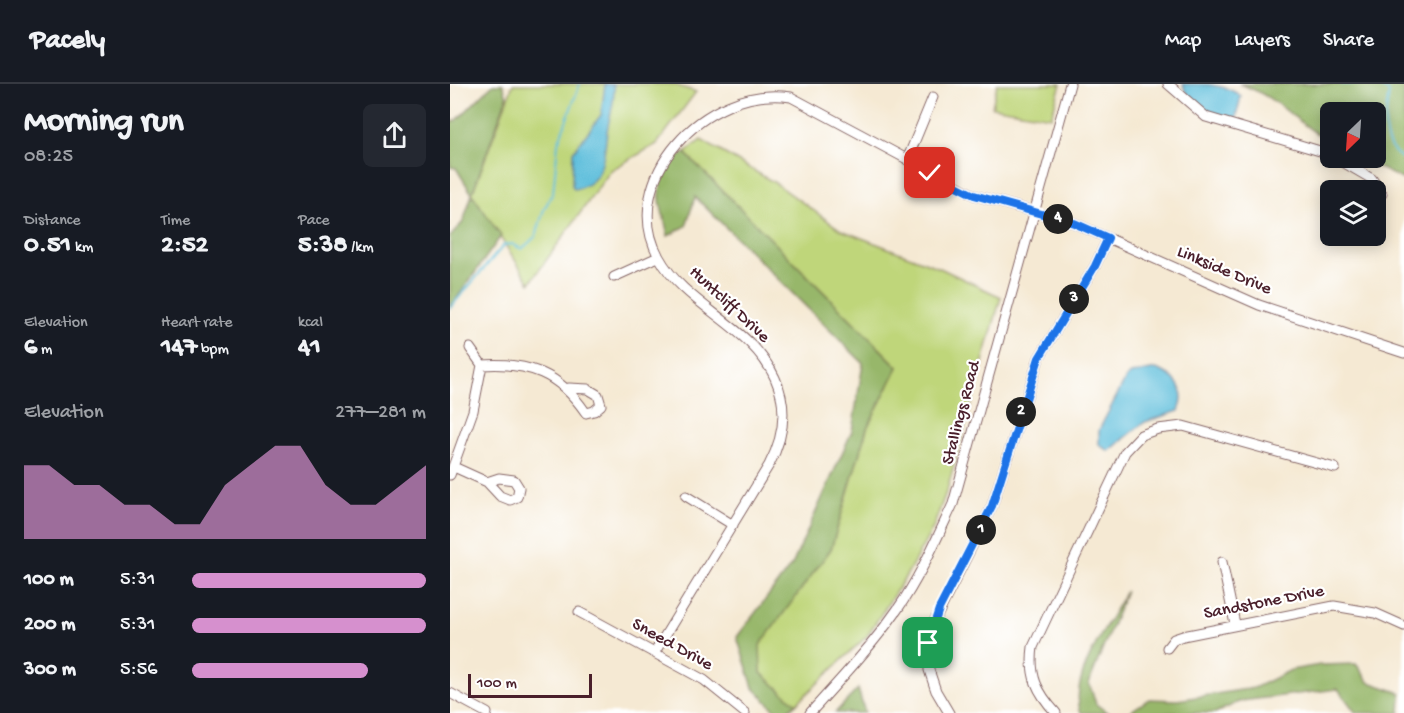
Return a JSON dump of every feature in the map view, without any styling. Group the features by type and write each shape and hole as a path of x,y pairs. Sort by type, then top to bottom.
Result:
{"street":[{"name":"Stallings Road","path":"810,713 882,630 911,588 937,540 965,468 1070,84"},
{"path":"1168,84 1206,117 1320,151"},
{"name":"Huntcliff Drive","path":"655,652 733,525 778,446 783,418 779,390 771,369 758,353 687,291 658,257 649,216 651,197 657,176 673,147 688,127 707,111 729,99 760,93 791,97 974,195 1034,212"},
{"path":"908,160 933,97"},
{"path":"1353,168 1373,180"},
{"name":"Linkside Drive","path":"1034,212 1074,223 1258,305 1404,353"},
{"path":"949,713 936,691 929,670 930,630 992,506 1039,358 1095,266 1108,238"},
{"path":"614,277 658,257"},
{"path":"470,348 482,365 473,411 455,449 452,471 487,482"},
{"path":"482,365 527,367 568,388"},
{"path":"1056,713 1036,689 1031,661 1032,647 1116,469 1134,441 1158,429 1183,426 1335,468"},
{"path":"686,496 733,525"},
{"path":"1222,562 1235,624"},
{"name":"Sandstone Drive","path":"1167,648 1174,639 1183,636 1334,606 1376,613 1404,626"},
{"name":"Sneed Drive","path":"579,612 704,680 745,713"},
{"path":"450,693 482,712"}],"green space":[{"path":"493,84 503,84 507,97 472,194 456,168 450,167 450,123 457,120"},
{"path":"513,84 672,84 696,92 657,144 611,170 530,283 472,194"},
{"path":"997,84 1061,84 1051,117 992,107"},
{"path":"1239,84 1404,84 1404,180 1379,168 1386,168 1386,102 1320,102 1320,136 1275,102"},
{"path":"701,140 775,183 841,230 940,268 1001,297 948,487 933,528 906,576 867,636 796,704 761,673 759,645 831,549 867,428 898,367 685,153"},
{"path":"685,153 898,367 867,428 831,549 760,645 761,673 796,704 785,713 778,713 753,687 737,637 793,563 852,431 863,363 695,197 686,226 668,236 661,204 661,186 670,165"},
{"path":"472,194 501,236 450,308 450,237 463,222"},
{"path":"1126,591 1089,683 1096,704 1108,713 1081,713 1078,699 1085,668 1101,634"},
{"path":"1356,664 1369,682 1401,693 1400,713 1356,713 1338,689 1241,701 1215,713 1128,713 1149,699 1177,700 1254,688 1291,670 1320,665"},
{"path":"858,689 865,713 835,713"}],"water":[{"path":"605,84 614,85 614,92 604,156 593,181 574,189 572,185 573,152 601,115"},
{"path":"1183,84 1221,87 1235,92 1241,96 1236,118 1228,120 1215,115 1194,101"},
{"path":"1156,369 1169,375 1178,384 1182,396 1179,411 1145,422 1109,451 1099,445 1099,430 1126,378 1131,374"}],"waterway":[{"path":"450,308 504,245 512,244 522,249 536,236 544,209 553,193 558,143 580,84"},
{"path":"1342,84 1358,84"},
{"path":"1377,84 1389,92 1385,120 1387,138 1395,153 1404,159"}],"route":[{"path":"928,643 930,630 939,609 992,506 1039,358 1054,329 1095,266 1108,238 1074,223 990,201 930,173"}]}
